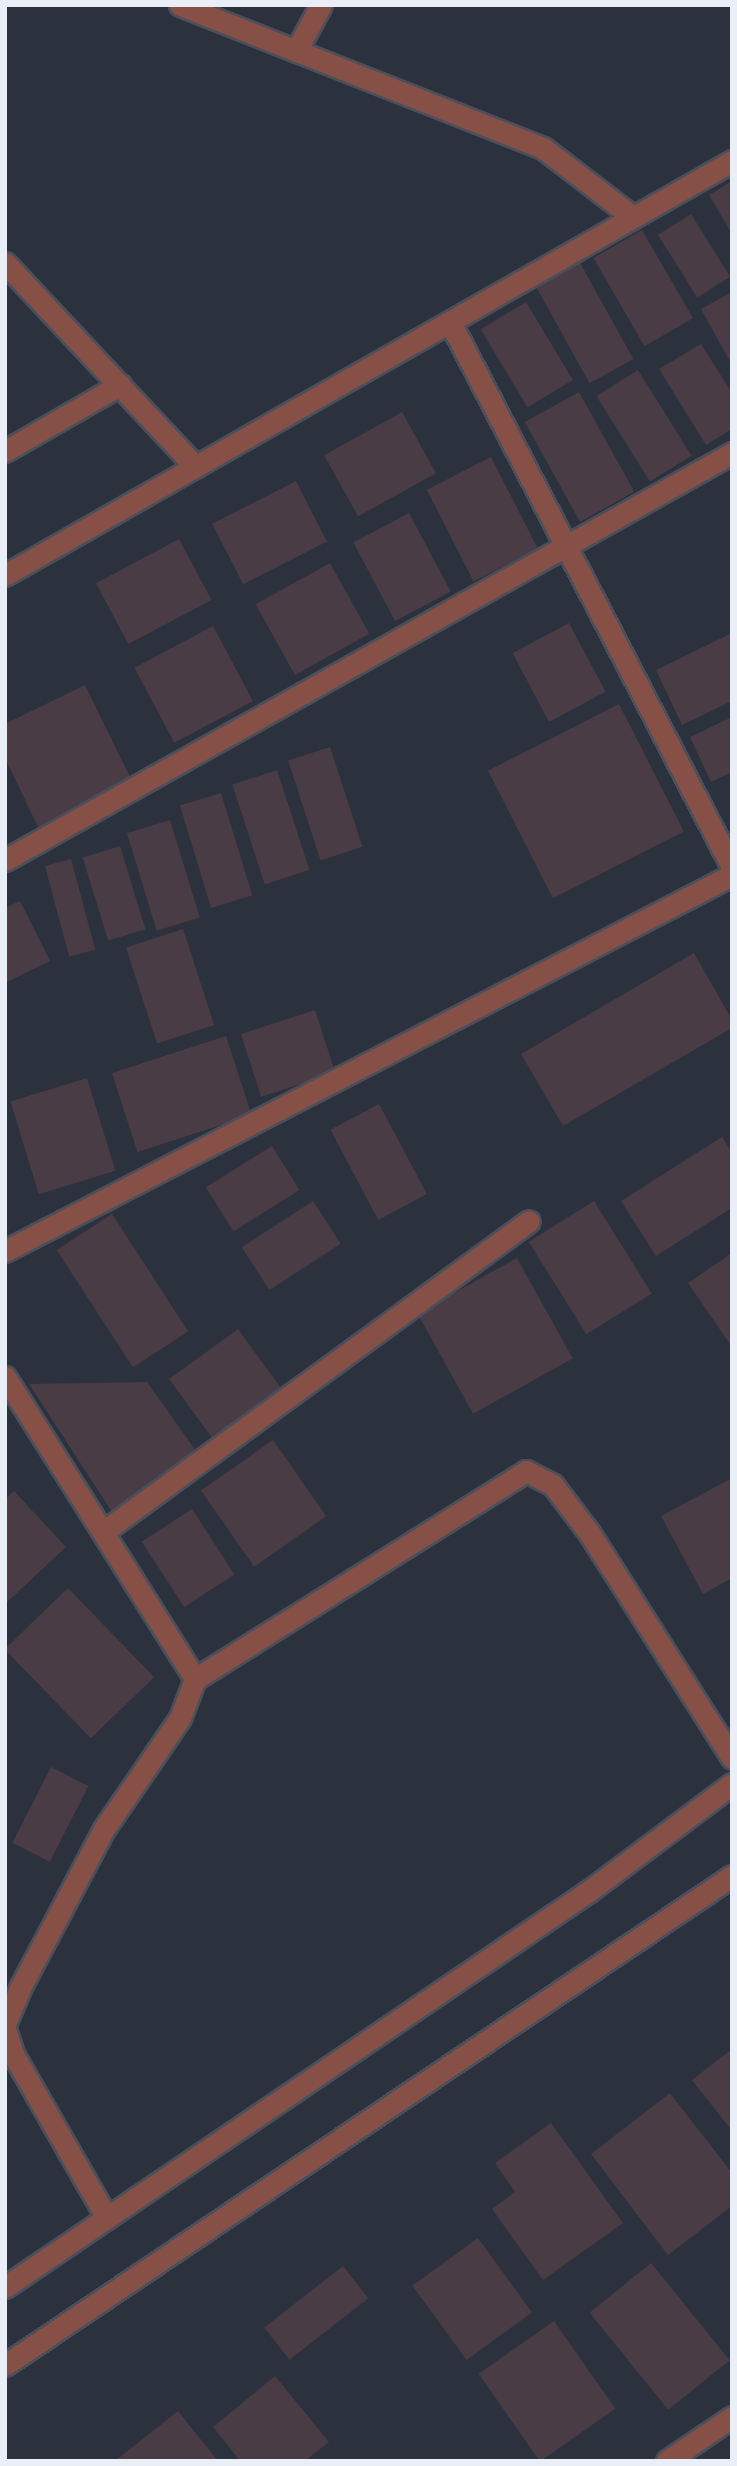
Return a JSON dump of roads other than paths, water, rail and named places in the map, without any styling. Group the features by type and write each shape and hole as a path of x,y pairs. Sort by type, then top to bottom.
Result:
{"street":[{"path":"180,5 542,148 633,217"},
{"path":"296,51 321,5"},
{"path":"5,575 732,161"},
{"path":"5,263 196,467"},
{"path":"450,322 732,867"},
{"path":"5,451 120,385"},
{"path":"5,860 732,453"},
{"path":"5,1251 732,875"},
{"path":"103,1532 528,1221"},
{"path":"5,1377 195,1679"},
{"path":"107,2218 13,2054 5,2026 20,1988 104,1829 180,1718 195,1679 526,1471 554,1485 590,1534 732,1758"},
{"path":"5,2287 589,1891 732,1784"},
{"path":"5,2365 730,1882"},
{"path":"667,2461 732,2417"}]}
